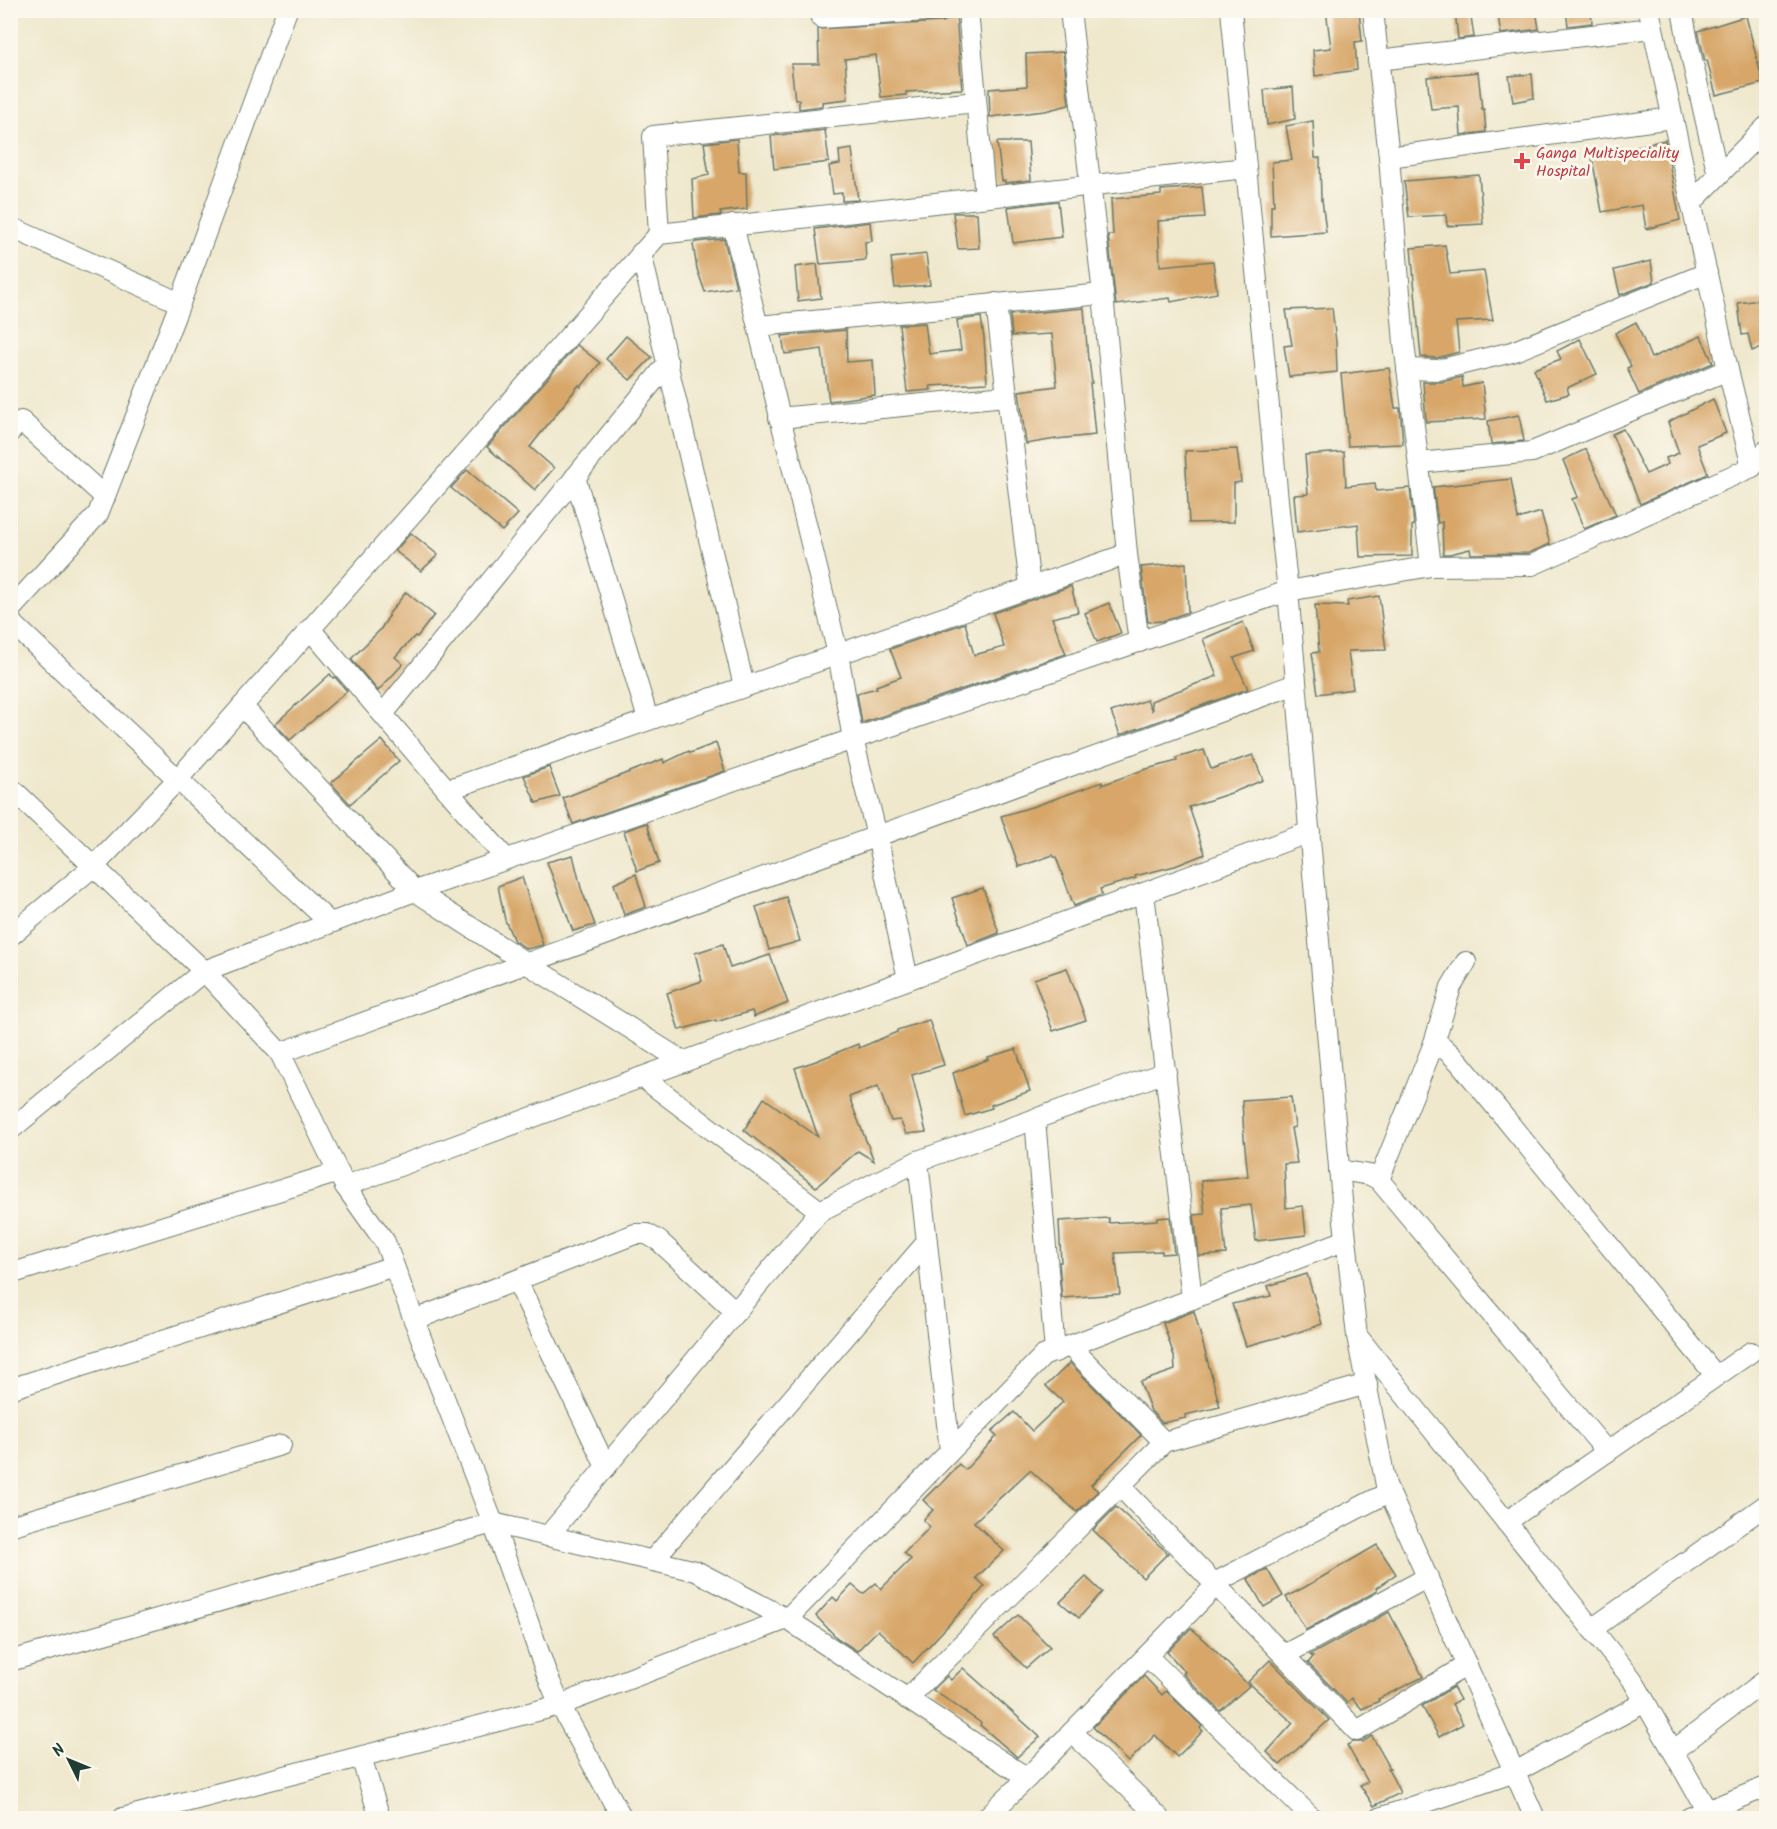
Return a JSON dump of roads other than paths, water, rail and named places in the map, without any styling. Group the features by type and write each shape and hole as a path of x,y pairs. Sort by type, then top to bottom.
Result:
{"street":[{"path":"10,610 98,514 180,303 287,10"},
{"path":"821,18 941,10"},
{"path":"968,10 985,197"},
{"path":"1070,10 1103,294 1127,554 1139,642"},
{"path":"1231,10 1288,591 1339,1170 1357,1336 1386,1485 1535,1818"},
{"path":"1373,10 1389,157 1407,369 1431,566"},
{"path":"1682,10 1718,175"},
{"path":"1378,60 1650,19 1728,370 1752,467"},
{"path":"658,234 653,136 976,102"},
{"path":"1389,157 1672,117"},
{"path":"1691,203 1767,127"},
{"path":"10,936 94,866 178,779 658,234 1246,168"},
{"path":"733,225 838,654 853,739 908,979"},
{"path":"10,227 180,303"},
{"path":"641,253 744,686"},
{"path":"1407,369 1438,370 1512,352 1707,273"},
{"path":"758,326 1103,294"},
{"path":"996,303 1030,587"},
{"path":"383,714 668,363"},
{"path":"1419,463 1532,452 1728,370"},
{"path":"779,418 1006,396"},
{"path":"10,432 21,421 105,497"},
{"path":"10,1130 204,971 506,859 1288,591 1431,566 1532,565 1752,467 1767,451"},
{"path":"575,477 648,719"},
{"path":"447,790 1127,554"},
{"path":"10,621 330,923"},
{"path":"310,629 506,859"},
{"path":"280,1053 1296,684"},
{"path":"242,706 415,891 684,1062"},
{"path":"10,787 204,971 280,1053 342,1179 385,1242 493,1523 547,1675 560,1705 622,1818"},
{"path":"10,1274 342,1179 642,1077 1310,832"},
{"path":"1144,893 1192,1299"},
{"path":"1379,1180 1434,1043 1451,987 1466,962"},
{"path":"1434,1043 1442,1046 1460,1062 1716,1376"},
{"path":"548,1536 820,1211 918,1161 1166,1072"},
{"path":"642,1077 820,1211"},
{"path":"1035,1119 1062,1349 1164,1442"},
{"path":"918,1161 950,1451"},
{"path":"1339,1170 1370,1175 1379,1180 1607,1452"},
{"path":"414,1320 635,1234 647,1234 659,1241 736,1312"},
{"path":"123,1818 560,1705 787,1619 1043,1356 1346,1240"},
{"path":"652,1561 927,1242"},
{"path":"10,1389 394,1266"},
{"path":"517,1281 606,1467"},
{"path":"1357,1336 1632,1679 1673,1751 1698,1815 1767,1787"},
{"path":"1506,1522 1751,1352"},
{"path":"907,1699 1164,1442 1367,1383"},
{"path":"10,1526 281,1445"},
{"path":"1120,1486 1357,1731 1467,1665"},
{"path":"986,1818 1222,1579 1389,1492"},
{"path":"1592,1629 1767,1505"},
{"path":"10,1661 493,1523 696,1571 787,1619 1027,1778"},
{"path":"1284,1655 1428,1577"},
{"path":"1147,1656 1312,1818"},
{"path":"1673,1751 1767,1680"},
{"path":"1380,1818 1515,1772 1645,1702"},
{"path":"1072,1732 1160,1818"},
{"path":"361,1757 380,1818"}],"place":[{"name":"Ganga Multispeciality Hospital","path":"1522,161"}]}
